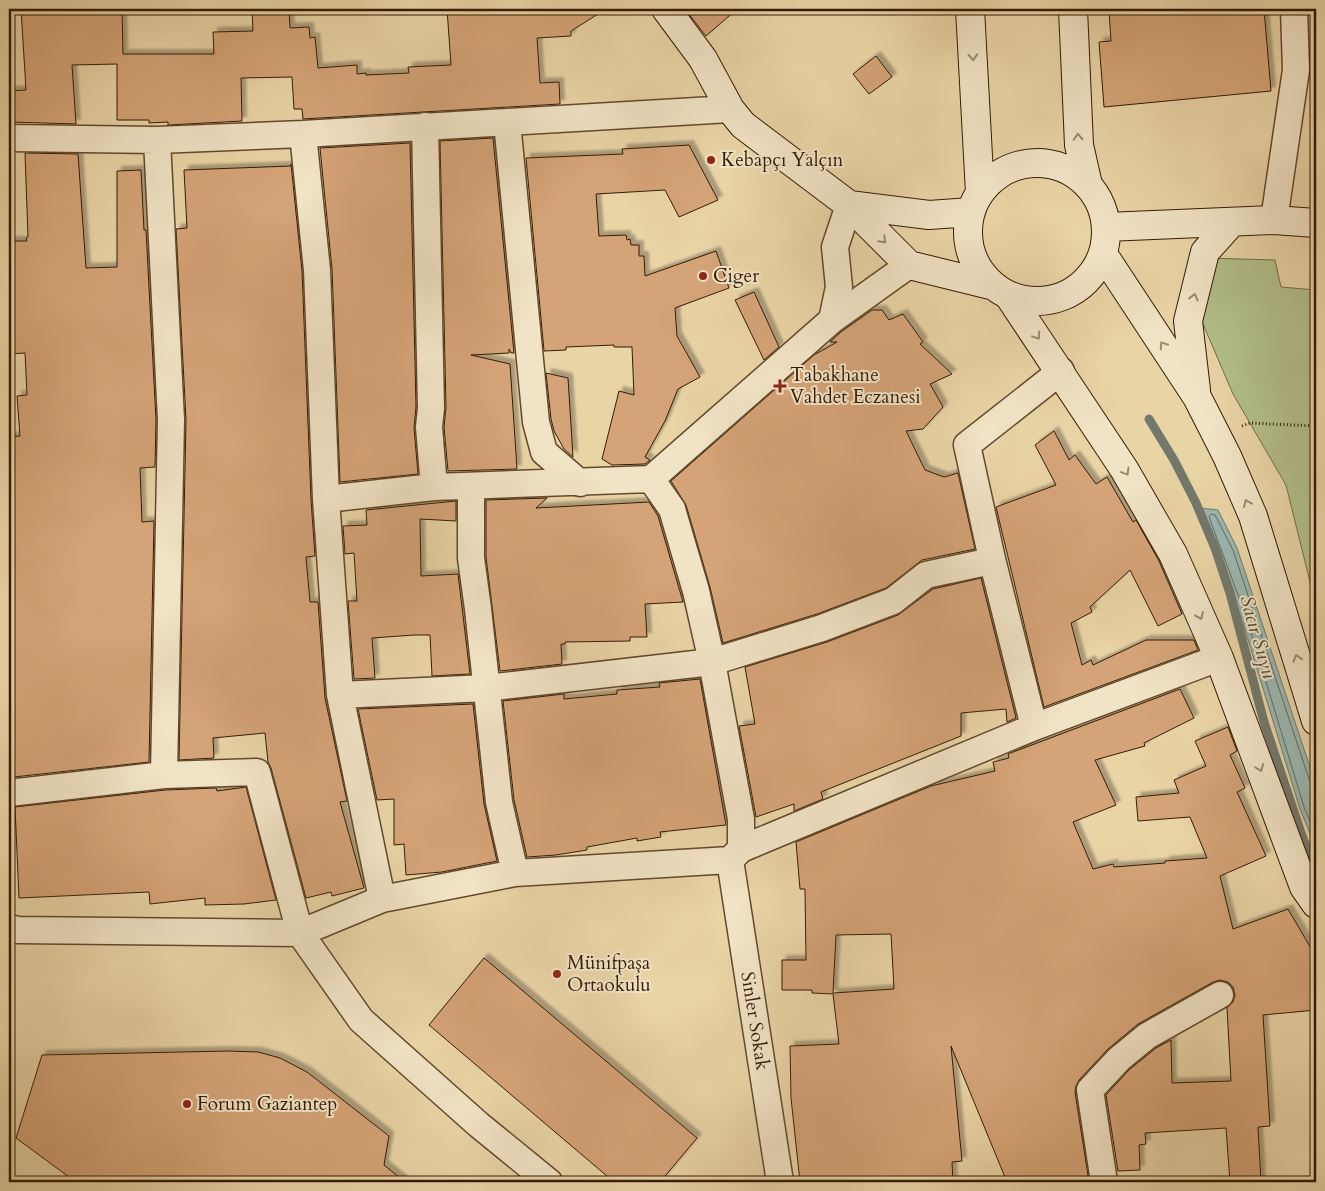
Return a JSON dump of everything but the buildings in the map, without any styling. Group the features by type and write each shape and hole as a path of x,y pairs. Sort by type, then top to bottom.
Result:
{"main road":[{"path":"666,9 703,59 730,109 743,125 849,205 909,265 1032,301 1047,300 1075,290 1092,274 1104,241"},
{"path":"970,9 975,202 968,232 971,253 980,271 1002,291 1061,371 1124,469 1173,554 1219,658 1304,887 1316,904"},
{"path":"1073,9 1079,145 1088,185"},
{"path":"849,205 929,215 975,202 994,177 1012,167 1032,163 1052,164 1072,172 1088,185 1100,204 1104,241 1197,396 1227,456 1253,516 1316,722"},
{"path":"1104,241 1232,222 1274,220 1316,223"},
{"path":"1197,396 1188,321 1205,252 1232,222"}],"street":[{"path":"1274,220 1296,70 1294,9"},
{"path":"9,138 157,140 303,134 730,109"},
{"path":"506,122 536,422 544,452 580,483"},
{"path":"425,126 431,408 429,427 434,488"},
{"path":"303,134 317,270 326,499 340,695 382,899"},
{"path":"157,140 171,420 164,775"},
{"path":"832,320 839,287 835,247 849,205"},
{"path":"326,499 434,488 650,479 832,320 909,265"},
{"path":"1034,727 992,559 967,445 1061,371"},
{"name":"Sinler Sokak","path":"650,479 672,509 696,591 712,662 740,820 735,854 780,1182"},
{"path":"471,486 471,558 494,744 499,802 515,873"},
{"path":"340,695 486,688 712,662 822,628 893,601 926,575 982,563 992,559"},
{"path":"9,928 18,930 300,933 382,899 515,873 735,854 1034,727 1219,658"},
{"path":"9,793 164,775 257,772 300,933 361,1020 479,1125 549,1182"},
{"path":"1104,1182 1090,1090 1119,1059 1147,1036 1220,995"}],"path":[{"path":"1234,428 1250,423 1316,426"}],"green space":[{"path":"1205,258 1275,260 1281,287 1316,290 1316,606 1286,485 1233,394 1200,317"}],"water":[{"path":"1200,508 1218,510 1237,548 1316,785 1316,848 1300,809 1242,620"}],"waterway":[{"name":"Sacır Suyu","path":"1149,419 1174,460 1196,503 1215,548 1230,593 1264,722 1316,872"}],"place":[{"name":"Kebapçı Yalçın","path":"711,160"},
{"name":"Ciger","path":"703,276"},
{"name":"Tabakhane Vahdet Eczanesi","path":"780,386"},
{"name":"Münifpaşa Ortaokulu","path":"557,974"},
{"name":"Forum Gaziantep","path":"187,1104"}]}
